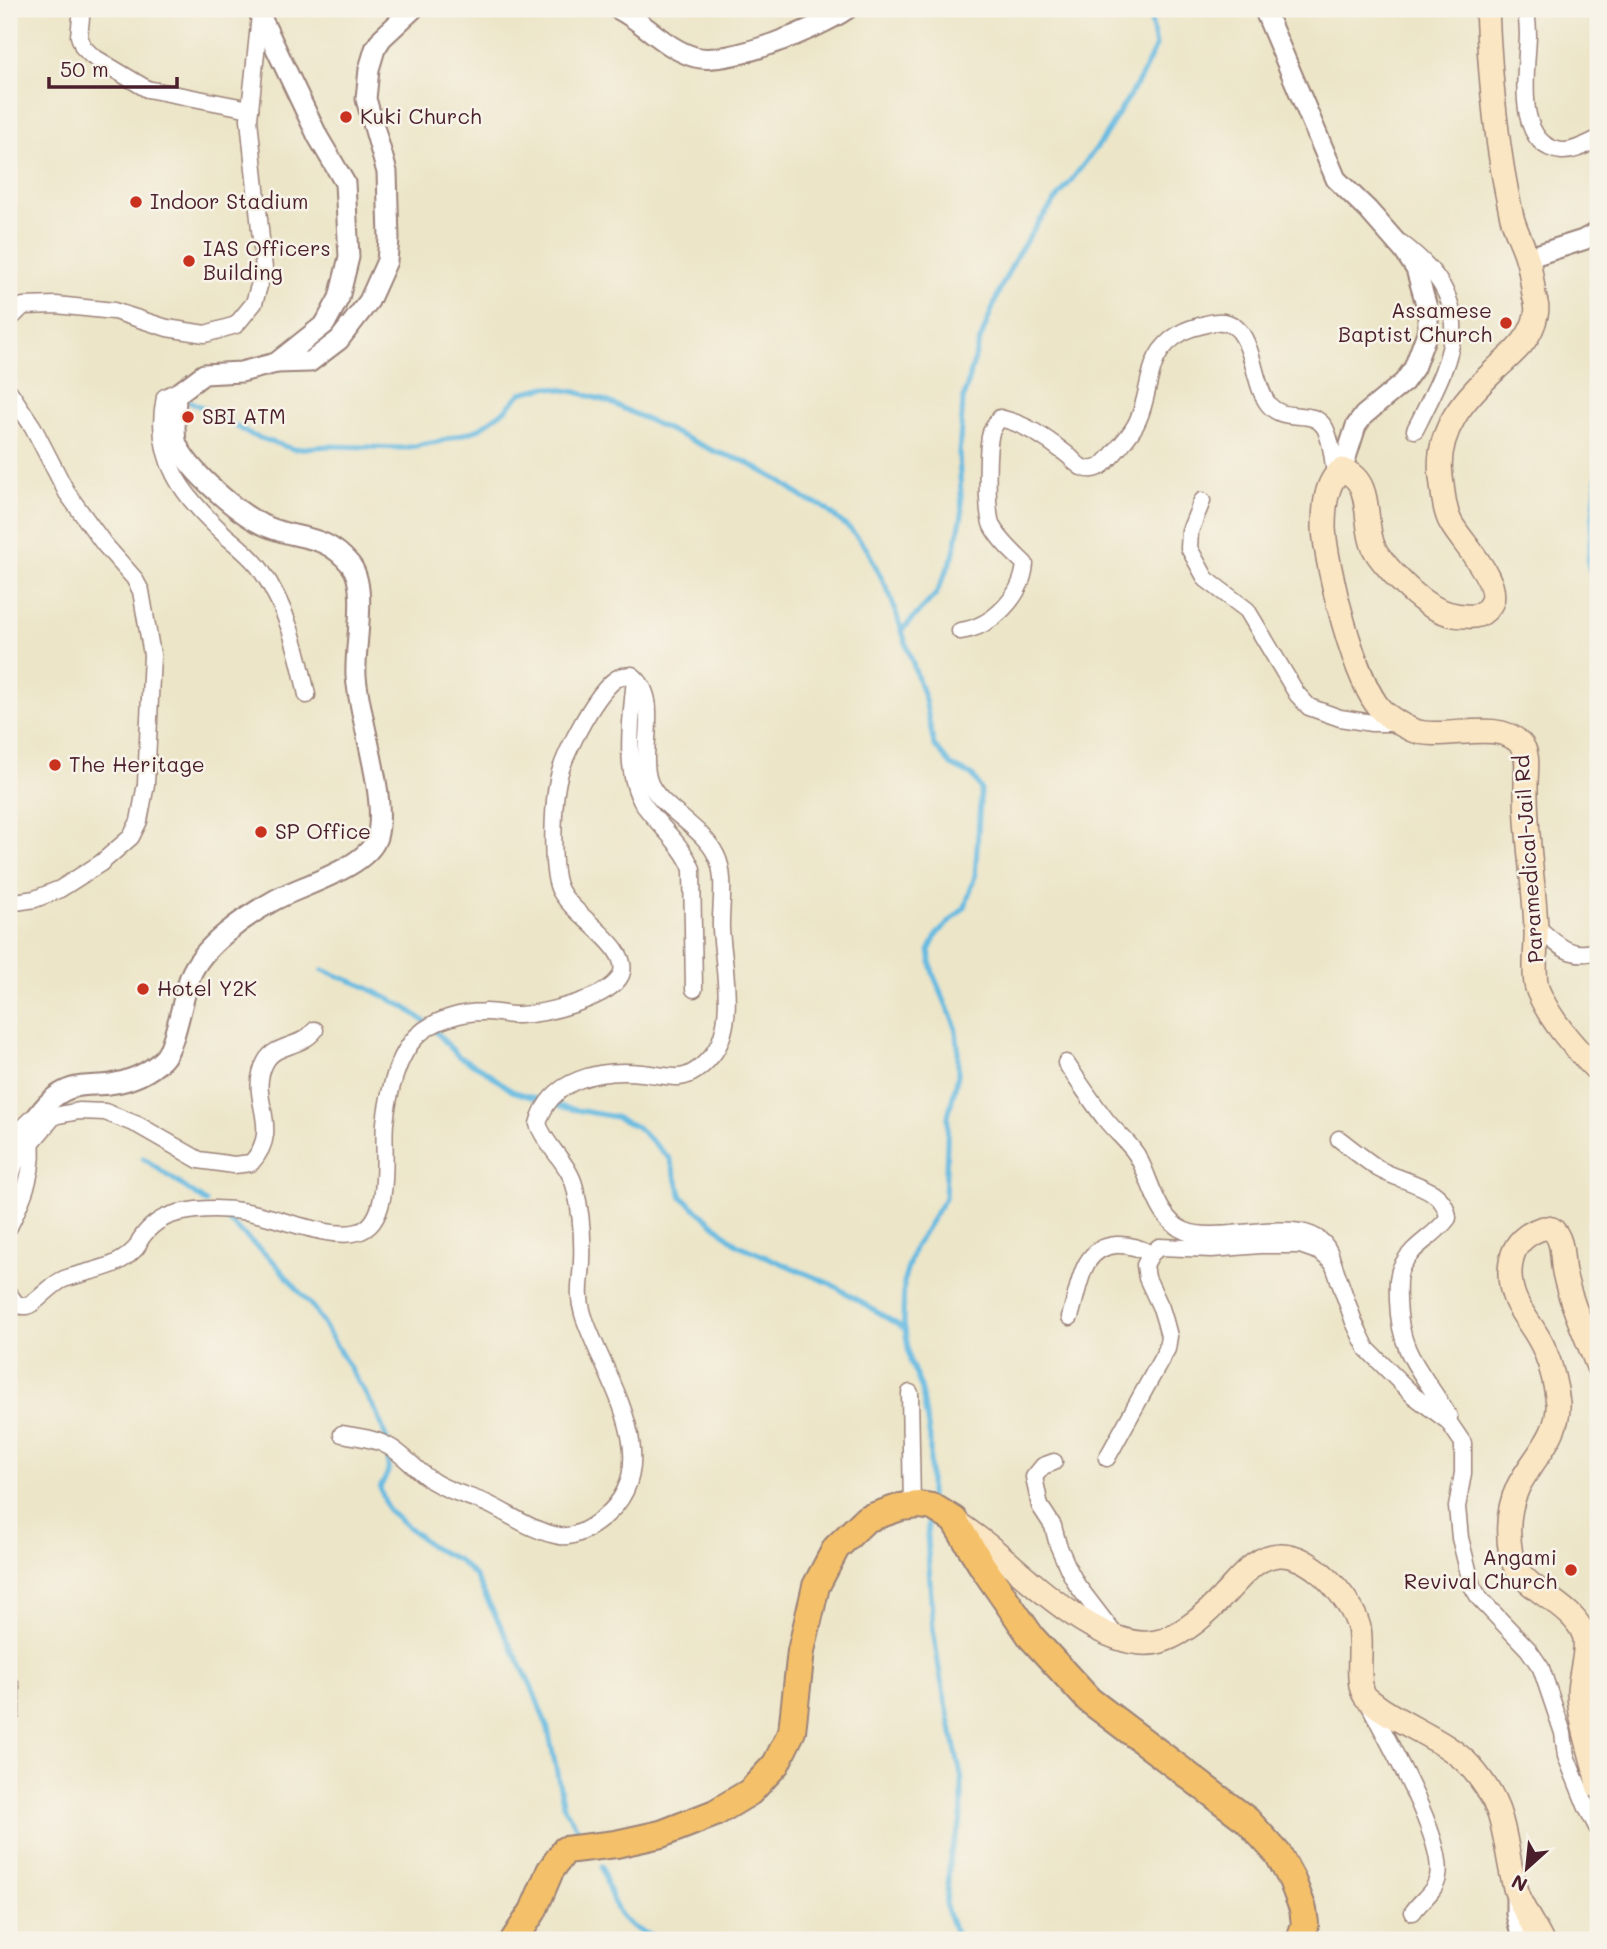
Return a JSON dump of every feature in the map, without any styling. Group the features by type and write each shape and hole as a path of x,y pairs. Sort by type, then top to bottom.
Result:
{"highway":[{"path":"514,1940 533,1911 551,1871 565,1850 616,1844 661,1834 715,1813 750,1792 776,1764 792,1731 801,1651 816,1586 836,1548 866,1519 912,1506 933,1507 954,1520 1032,1638 1088,1700 1247,1820 1278,1854 1303,1909 1305,1924 1300,1940"}],"main road":[{"path":"1339,473 1354,474 1363,487 1374,548 1415,597 1441,611 1477,616 1486,612 1493,600 1494,590 1482,567 1449,521 1441,475 1441,446 1451,419 1494,371 1522,345 1533,329 1538,311 1527,258 1512,217 1502,160 1490,80 1487,9"},
{"name":"Paramedical-Jail Rd","path":"1339,473 1329,487 1324,529 1332,575 1345,630 1367,688 1381,710 1412,730 1439,735 1490,732 1511,736 1522,744 1527,755 1526,801 1536,926 1536,989 1570,1043 1598,1071"},
{"path":"1598,1367 1573,1306 1563,1270 1560,1241 1552,1229 1540,1228 1519,1241 1511,1257 1510,1284 1516,1305 1545,1350 1558,1404 1554,1429 1517,1489 1507,1525 1511,1558 1523,1577 1577,1621 1586,1638 1579,1692 1584,1732 1598,1786"},
{"path":"954,1520 1068,1613 1130,1642 1163,1641 1192,1624 1251,1566 1280,1555 1312,1566 1342,1597 1359,1626 1361,1686 1366,1697 1390,1716 1429,1737 1469,1764 1495,1800 1506,1832 1516,1890 1541,1940"}],"street":[{"path":"82,9 79,36 83,47 92,57 147,89 250,109"},
{"path":"9,1141 50,1101 71,1088 111,1084 134,1078 152,1069 167,1056 190,975 204,954 250,914 290,891 319,880 355,861 369,850 377,837 378,803 356,675 360,606 357,579 352,566 333,546 267,527 221,497 197,471 177,443 176,395 204,374 241,372 276,363 310,362 339,340 369,301 387,261 389,239 387,172 366,99 366,90 375,49 382,38 413,9"},
{"path":"618,9 636,18 677,49 696,57 712,59 755,49 802,31 847,9"},
{"path":"1264,9 1336,179 1390,234 1416,269 1428,311 1428,330 1421,351 1404,382 1363,415 1356,426 1339,473"},
{"path":"1526,9 1528,34 1525,108 1531,125 1538,137 1548,146 1561,151 1573,150 1598,139"},
{"path":"9,320 23,306 56,305 114,311 167,328 205,334 236,326 254,303 264,269 250,109 261,12"},
{"path":"261,12 318,137 345,183 349,257 339,298 325,324 276,363"},
{"path":"1527,258 1583,240 1598,232"},
{"path":"1390,234 1420,257 1439,279 1450,299 1454,318 1453,337 1444,367 1415,430"},
{"path":"960,631 974,629 993,618 1015,594 1024,576 1025,564 1002,540 992,525 988,509 989,438 993,426 1000,418 1016,422 1041,435 1082,468 1093,470 1105,464 1138,421 1156,357 1167,343 1183,331 1211,322 1225,321 1237,327 1245,338 1267,403 1276,412 1287,416 1316,418 1324,426 1339,473"},
{"path":"186,387 165,397 160,420 165,452 180,486 195,505 260,568 281,605 299,655 307,695"},
{"path":"9,391 33,427 67,493 98,537 134,578 141,591 152,655 146,784 139,821 131,837 109,857 61,889 9,903"},
{"path":"1202,501 1190,531 1189,548 1206,579 1247,610 1297,694 1309,707 1340,718 1372,723 1401,723"},
{"path":"9,1294 16,1304 24,1307 33,1304 39,1296 63,1279 95,1272 124,1258 136,1249 158,1220 178,1213 228,1209 251,1212 295,1225 344,1233 358,1232 369,1226 381,1205 385,1122 395,1076 418,1035 431,1026 467,1013 524,1015 587,999 615,983 622,973 623,960 616,949 581,918 562,896 557,884 554,833 559,776 580,728 609,685 620,677 632,676 640,682 646,696 648,718 645,763 649,783 658,796 705,837 717,856 721,879 721,932 727,992 723,1032 715,1052 700,1068 681,1077 619,1072 580,1078 559,1092 543,1108 538,1124 545,1141 574,1184 582,1235 578,1290 589,1330 620,1395 631,1433 628,1486 617,1508 597,1524 562,1537 517,1520 436,1483 415,1469 390,1446 342,1434"},
{"path":"635,678 630,744 638,792 643,803 687,857 692,869 694,989"},
{"path":"1536,926 1565,950 1574,954 1588,954 1598,950"},
{"path":"9,1177 20,1145 54,1116 79,1111 105,1112 138,1125 199,1160 234,1165 251,1163 265,1143 267,1126 260,1084 267,1058 274,1051 302,1043 315,1030"},
{"path":"1066,1063 1107,1121 1140,1159 1165,1215 1177,1228 1211,1237 1252,1232 1300,1231 1315,1236 1328,1246 1354,1322 1367,1349 1413,1396 1436,1411 1457,1431"},
{"path":"9,1227 24,1193 32,1163 30,1138 41,1110"},
{"path":"1339,1139 1380,1170 1424,1188 1447,1209 1448,1218 1442,1226 1410,1254 1402,1265 1398,1277 1399,1319 1403,1339 1411,1358 1464,1443 1463,1473 1457,1507 1460,1538 1472,1587 1480,1599 1528,1649 1541,1668 1563,1732 1566,1756 1598,1829"},
{"path":"1070,1317 1086,1264 1098,1251 1123,1243 1139,1247 1151,1254"},
{"path":"1107,1458 1167,1349 1169,1336 1161,1308 1147,1278 1145,1265 1151,1254 1160,1247 1212,1249 1300,1245 1320,1252 1333,1263"},
{"path":"911,1393 912,1506"},
{"path":"1054,1462 1043,1466 1034,1477 1040,1506 1053,1526 1058,1545 1077,1585 1117,1638"},
{"path":"9,1687 9,1714"},
{"path":"1366,1697 1407,1779 1438,1856 1438,1877 1433,1891 1420,1900 1413,1912"},
{"path":"1516,1890 1516,1914 1522,1940"}],"waterway":[{"path":"901,631 936,594 953,556 962,515 959,454 963,400 979,343 1000,289 1017,255 1038,223 1101,142 1141,77 1156,46 1149,9"},
{"path":"182,398 251,435 293,449 329,446 404,448 477,430 505,410 521,393 547,387 576,392 609,402 716,452 744,461 805,499 822,506 851,530 867,549 890,595 925,700 934,745 951,765 973,776 981,789 975,876 965,907 937,934 929,951 933,974 955,1025 958,1045 958,1075 948,1116 945,1198 914,1248 904,1280 903,1317 910,1361 921,1387 930,1438 930,1500"},
{"path":"1598,468 1588,563 1598,596"},
{"path":"323,970 364,986 405,1007 431,1026 458,1056 484,1070 512,1091 566,1108 615,1117 637,1127 670,1159 682,1197 738,1245 831,1284 905,1329"},
{"path":"143,1158 206,1202"},
{"path":"225,1218 274,1262 315,1310 378,1415 387,1440"},
{"path":"389,1450 388,1472 380,1488 388,1510 433,1548 458,1560 475,1576 531,1685 548,1729 564,1807 583,1837"},
{"path":"929,1513 927,1536 933,1629 962,1780 960,1824 950,1856 946,1907 958,1940"},
{"path":"602,1866 612,1900 621,1915 633,1927 659,1940"}],"place":[{"name":"Kuki Church","path":"346,117"},
{"name":"Indoor Stadium","path":"136,202"},
{"name":"IAS Officers Building","path":"189,261"},
{"name":"Assamese Baptist Church","path":"1506,323"},
{"name":"SBI ATM","path":"188,417"},
{"name":"The Heritage","path":"55,765"},
{"name":"SP Office","path":"261,832"},
{"name":"Hotel Y2K","path":"143,989"},
{"name":"Angami Revival Church","path":"1571,1570"}]}
